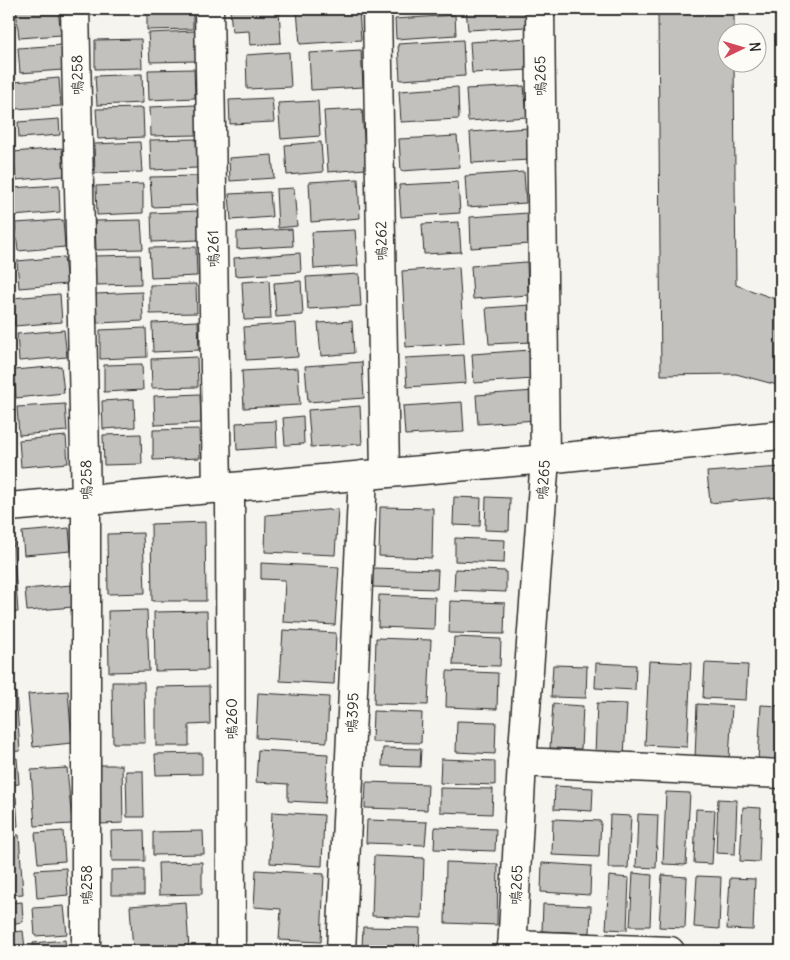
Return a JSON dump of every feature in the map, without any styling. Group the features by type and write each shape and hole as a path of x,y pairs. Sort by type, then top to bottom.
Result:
{"street":[{"name":"鳴258","path":"75,9 86,500 86,951"},
{"name":"鳴261","path":"209,9 224,488"},
{"name":"鳴262","path":"374,474 377,9"},
{"name":"鳴265","path":"512,948 522,762 544,459 540,9"},
{"path":"9,507 544,459 781,435"},
{"name":"鳴395","path":"341,951 374,474"},
{"name":"鳴260","path":"224,488 231,951"},
{"path":"522,762 781,774"},
{"path":"512,948 670,951"}],"building":[{"path":"16,9 58,9 61,35 19,38"},
{"path":"147,9 193,9 193,29 147,30"},
{"path":"279,9 281,43 250,45 249,31 232,32 230,10"},
{"path":"359,9 361,40 300,44 297,11"},
{"path":"402,9 457,9 457,11 402,14"},
{"path":"466,9 525,9 526,27 468,30"},
{"path":"658,9 734,9 734,22 718,22 718,72 734,72 736,285 781,301 781,386 736,374 661,375"},
{"path":"455,15 456,35 396,39 395,19"},
{"path":"195,31 196,61 150,62 148,33"},
{"path":"528,38 530,70 472,73 470,42"},
{"path":"141,39 142,68 95,69 95,40"},
{"path":"463,40 465,76 400,80 398,44"},
{"path":"61,45 63,70 20,73 18,48"},
{"path":"361,50 363,87 311,90 309,53"},
{"path":"289,52 291,87 247,89 246,55"},
{"path":"194,69 195,98 149,100 148,70"},
{"path":"142,74 143,103 97,105 95,76"},
{"path":"59,78 61,106 16,109 14,82"},
{"path":"524,86 527,117 468,121 466,89"},
{"path":"458,87 459,119 401,122 399,91"},
{"path":"272,98 274,122 230,124 229,100"},
{"path":"318,101 320,136 281,139 278,103"},
{"path":"196,105 197,135 151,136 150,107"},
{"path":"143,108 144,137 98,139 96,109"},
{"path":"362,109 366,169 328,172 324,111"},
{"path":"59,119 60,135 19,138 18,122"},
{"path":"528,128 530,160 472,163 470,132"},
{"path":"457,136 460,167 401,171 399,139"},
{"path":"196,139 197,168 151,170 150,140"},
{"path":"140,142 142,172 95,173 94,144"},
{"path":"321,142 323,172 287,175 285,145"},
{"path":"62,148 64,176 16,180 13,152"},
{"path":"272,155 274,178 230,181 229,158"},
{"path":"524,172 526,203 467,207 465,176"},
{"path":"197,176 198,205 152,207 150,177"},
{"path":"358,179 360,218 311,222 309,182"},
{"path":"458,182 460,213 401,217 399,185"},
{"path":"143,184 143,213 97,215 96,186"},
{"path":"59,185 60,212 13,216 11,188"},
{"path":"294,188 297,226 278,228 276,189"},
{"path":"270,192 272,217 231,220 229,194"},
{"path":"198,211 199,240 152,242 151,213"},
{"path":"528,213 530,244 471,248 470,217"},
{"path":"63,220 65,247 18,251 15,223"},
{"path":"141,220 143,249 96,250 95,221"},
{"path":"459,222 461,252 424,254 422,224"},
{"path":"292,229 293,246 237,249 237,232"},
{"path":"355,230 358,266 314,269 312,232"},
{"path":"196,247 197,276 151,278 149,248"},
{"path":"300,253 301,272 235,276 234,258"},
{"path":"140,255 141,284 95,285 93,256"},
{"path":"64,257 67,284 19,288 17,261"},
{"path":"527,262 528,295 473,299 471,266"},
{"path":"459,267 464,343 406,347 402,271"},
{"path":"359,274 361,306 308,309 306,277"},
{"path":"269,280 271,319 244,320 242,282"},
{"path":"301,281 303,315 276,317 274,283"},
{"path":"196,284 197,313 150,314 150,285"},
{"path":"142,292 143,321 97,323 96,294"},
{"path":"60,294 62,322 15,326 12,298"},
{"path":"9,301 11,327 9,327"},
{"path":"530,305 532,342 489,344 486,308"},
{"path":"198,321 199,350 153,352 152,323"},
{"path":"352,321 354,353 321,356 318,323"},
{"path":"296,323 298,357 246,360 244,327"},
{"path":"146,328 147,357 100,359 100,330"},
{"path":"64,330 67,357 19,361 17,334"},
{"path":"10,341 13,369 9,369"},
{"path":"531,350 533,379 474,383 472,354"},
{"path":"464,355 466,383 407,387 405,358"},
{"path":"197,357 198,387 152,388 151,359"},
{"path":"362,362 364,398 308,402 305,366"},
{"path":"142,364 143,390 104,392 104,365"},
{"path":"61,366 64,393 16,398 14,370"},
{"path":"298,368 300,405 244,408 242,371"},
{"path":"535,391 537,420 478,424 476,395"},
{"path":"200,394 201,423 155,425 154,396"},
{"path":"134,399 135,427 103,429 102,401"},
{"path":"462,402 464,432 405,435 403,406"},
{"path":"65,404 67,431 19,435 17,407"},
{"path":"360,406 362,444 311,447 308,410"},
{"path":"303,416 304,444 285,445 283,418"},
{"path":"276,421 277,447 237,450 236,423"},
{"path":"199,429 200,458 153,460 153,430"},
{"path":"141,434 142,464 104,465 103,435"},
{"path":"66,436 68,463 21,467 19,440"},
{"path":"781,467 781,497 710,503 707,472"},
{"path":"454,497 481,498 480,526 453,525"},
{"path":"486,497 510,498 509,531 485,530"},
{"path":"380,507 433,508 432,558 379,556"},
{"path":"338,509 335,555 265,552 266,515"},
{"path":"205,522 206,601 152,601 151,524"},
{"path":"69,528 71,551 24,555 22,532"},
{"path":"143,533 145,593 108,594 107,534"},
{"path":"455,538 505,540 504,563 455,561"},
{"path":"9,540 13,540 18,612 9,613"},
{"path":"261,563 339,567 335,625 283,622 285,580 261,579"},
{"path":"373,568 438,570 437,589 372,587"},
{"path":"455,569 506,571 506,592 454,590"},
{"path":"71,585 73,607 27,611 25,589"},
{"path":"379,595 435,597 434,629 378,627"},
{"path":"450,601 505,603 504,634 449,633"},
{"path":"147,610 149,671 109,672 108,611"},
{"path":"207,611 208,670 155,671 154,612"},
{"path":"283,630 336,633 334,684 280,681"},
{"path":"454,637 501,639 500,666 453,665"},
{"path":"376,638 431,640 428,705 374,704"},
{"path":"649,661 691,663 687,747 645,745"},
{"path":"596,663 636,665 635,690 595,688"},
{"path":"705,663 748,665 746,700 703,698"},
{"path":"553,665 587,666 586,698 551,697"},
{"path":"447,671 498,673 497,709 446,707"},
{"path":"112,682 144,682 145,743 113,743"},
{"path":"209,686 210,724 189,725 189,746 156,746 156,687"},
{"path":"68,691 72,743 33,747 28,694"},
{"path":"16,692 20,751 9,752 9,693"},
{"path":"258,693 329,697 327,742 256,738"},
{"path":"597,703 627,704 624,756 595,754"},
{"path":"553,704 583,706 581,749 550,748"},
{"path":"697,704 732,706 729,760 695,759"},
{"path":"761,705 781,706 781,762 758,761"},
{"path":"373,711 422,713 421,743 372,742"},
{"path":"457,721 496,722 495,754 456,752"},
{"path":"383,748 421,749 420,767 382,766"},
{"path":"258,750 328,754 325,803 288,801 288,784 256,782"},
{"path":"202,753 202,774 156,775 155,754"},
{"path":"9,758 17,758 19,784 9,785"},
{"path":"441,759 495,761 495,785 440,783"},
{"path":"100,765 122,765 123,823 101,824"},
{"path":"67,768 72,824 35,826 31,770"},
{"path":"126,771 143,771 144,817 127,817"},
{"path":"366,782 428,784 427,810 365,808"},
{"path":"555,786 593,788 592,811 554,809"},
{"path":"440,788 493,789 492,814 440,812"},
{"path":"666,792 690,793 686,865 663,864"},
{"path":"16,797 18,826 9,827 9,798"},
{"path":"781,798 781,864 776,863"},
{"path":"718,799 737,800 735,854 716,853"},
{"path":"743,807 761,808 759,862 740,861"},
{"path":"696,809 715,810 712,864 694,863"},
{"path":"272,812 324,815 322,866 270,863"},
{"path":"638,814 658,815 656,868 636,867"},
{"path":"610,815 631,816 628,868 608,868"},
{"path":"553,819 601,821 599,857 552,855"},
{"path":"367,820 427,822 425,845 366,843"},
{"path":"435,827 496,829 495,851 434,849"},
{"path":"144,830 145,861 112,861 111,831"},
{"path":"63,831 65,861 38,863 35,833"},
{"path":"203,831 204,854 153,855 153,832"},
{"path":"9,835 19,835 23,894 9,895"},
{"path":"374,856 424,858 422,918 372,916"},
{"path":"202,862 202,894 159,895 158,863"},
{"path":"446,862 498,864 497,925 445,923"},
{"path":"542,863 591,866 590,895 541,892"},
{"path":"66,868 68,895 37,898 35,870"},
{"path":"144,869 144,895 111,895 111,870"},
{"path":"256,870 324,874 321,942 279,940 281,909 254,907"},
{"path":"633,873 652,875 650,926 630,926"},
{"path":"662,875 687,877 685,928 659,927"},
{"path":"609,876 629,878 627,930 606,929"},
{"path":"697,876 721,877 719,929 694,927"},
{"path":"730,878 755,879 753,930 727,929"},
{"path":"781,878 781,942 778,941"},
{"path":"22,902 23,922 9,924 9,903"},
{"path":"186,902 189,949 133,951 130,906"},
{"path":"543,904 591,906 590,933 542,931"},
{"path":"64,906 67,934 35,936 33,908"},
{"path":"363,927 420,928 419,949 362,947"},
{"path":"23,931 25,948 12,949 11,932"},
{"path":"65,940 66,951 34,951 33,943"},
{"path":"436,948 487,950 487,951 436,951"}]}
